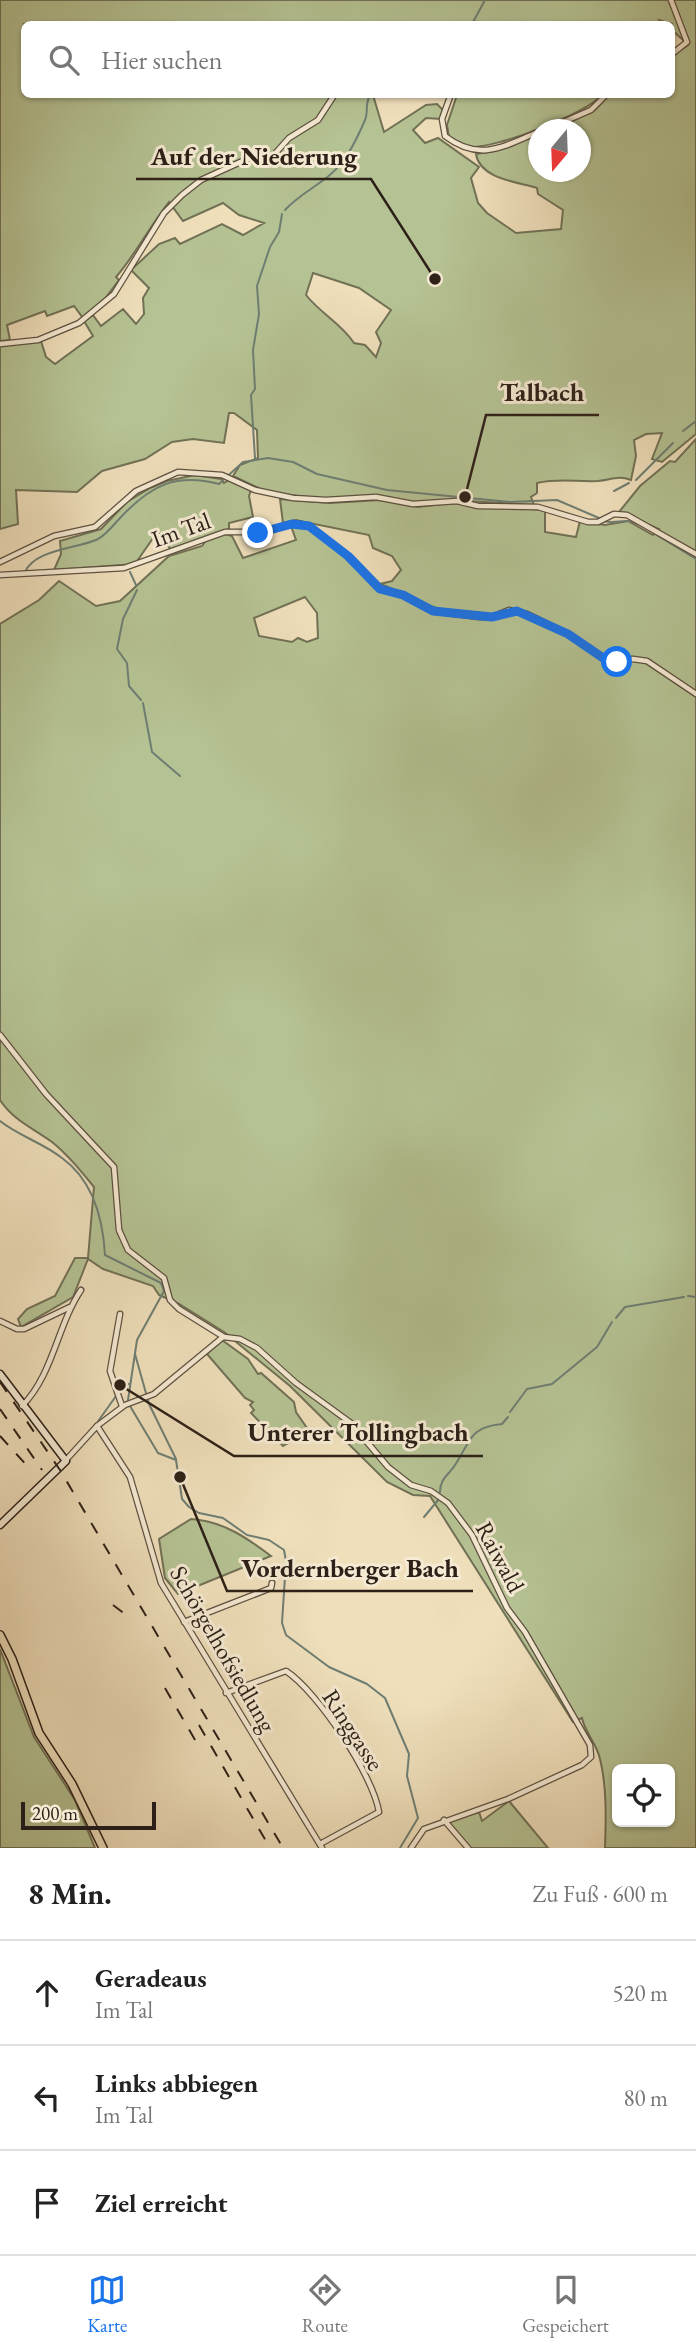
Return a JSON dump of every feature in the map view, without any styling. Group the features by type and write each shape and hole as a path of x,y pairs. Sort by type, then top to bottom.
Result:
{"main road":[{"path":"0,1374 65,1460 63,1467 0,1525"},
{"path":"0,1635 12,1659 39,1733 72,1784 103,1848"}],"street":[{"path":"671,0 687,42 675,51"},
{"path":"0,344 46,338 91,314 114,293 164,213 182,195 201,180 247,159 272,157 289,138 317,120 332,98"},
{"path":"450,98 442,119 444,136 456,145 475,152 493,149 528,136"},
{"path":"570,119 591,110 603,98"},
{"name":"Im Tal","path":"0,562 54,536 95,527 136,491 178,472 222,475 255,490 293,498 326,500 376,497 413,504 457,501 478,506 538,507 598,522 614,514 637,519 696,554"},
{"name":"Im Tal","path":"0,575 124,568 225,532 265,532 288,524 303,524 348,556 375,586 403,595 426,609 479,617 517,611 568,634 609,662 647,661 696,694"},
{"path":"0,1035 46,1094 91,1139 114,1167 119,1230 128,1250 164,1278 170,1300 179,1309 224,1337 154,1394 132,1400 97,1426 65,1460"},
{"path":"22,1406 37,1392 70,1307 81,1290"},
{"path":"0,1321 17,1329 24,1329 70,1307"},
{"path":"120,1314 110,1371 123,1406"},
{"name":"Raiwald","path":"224,1337 240,1339 257,1348 304,1390 343,1416 388,1467 411,1485 440,1495 472,1535 507,1608 525,1632 574,1713 591,1752 591,1757 582,1765 508,1799 444,1821"},
{"name":"Schörgelhofsiedlung","path":"97,1426 130,1477 158,1575 226,1693 321,1846"},
{"path":"184,1622 271,1588 272,1583"},
{"name":"Ringgasse","path":"226,1693 286,1671 316,1702 355,1755 379,1812 321,1846"},
{"path":"411,1848 424,1829 444,1821 468,1848"}],"green space":[{"path":"0,0 669,0 683,33 683,40 675,33 675,21 659,20 21,21 21,98 374,98 384,132 426,105 437,104 444,111 441,119 426,118 413,130 425,143 438,138 479,167 471,178 478,203 487,213 516,233 561,229 563,210 538,194 537,188 492,174 479,162 476,154 494,151 528,137 528,182 591,182 591,119 573,119 595,110 606,98 675,98 675,54 688,45 673,0 696,0 696,434 662,462 652,459 662,433 646,434 634,440 636,456 631,480 618,478 537,483 537,493 531,497 534,505 466,501 416,503 391,498 315,498 267,492 233,476 240,465 258,458 257,430 234,413 229,413 224,443 193,439 172,442 145,459 102,471 77,492 16,490 18,524 0,529 0,346 41,341 46,357 55,364 93,336 84,321 93,315 101,326 123,309 136,324 144,314 143,298 149,288 131,270 159,244 175,238 180,244 222,224 243,235 264,223 239,215 223,203 183,221 169,202 116,277 119,280 101,304 83,318 74,306 47,316 45,311 7,325 10,340 0,341","holes":["313,273 359,288 391,310 376,332 381,343 376,357 365,345 354,343 306,295"]},
{"path":"456,98 599,98 562,119 528,119 528,133 498,142 469,147 449,138 447,125"},
{"path":"696,439 696,1848 605,1848 604,1781 598,1754 582,1718 573,1722 430,1496 413,1495 387,1482 290,1386 224,1332 159,1295 153,1286 103,1269 88,1259 73,1297 21,1327 18,1319 27,1309 55,1296 75,1258 88,1258 94,1187 58,1147 18,1119 0,1100 0,624 39,600 59,581 96,606 120,601 169,556 202,546 207,539 225,534 232,536 243,558 296,540 291,526 307,527 347,558 376,589 400,595 431,612 456,617 455,612 426,604 380,584 392,581 401,570 392,556 373,548 369,535 295,520 283,523 280,499 330,503 380,500 418,507 452,503 545,510 545,532 576,537 580,521 605,525 628,521 653,535 659,529 619,512 640,486 670,461 675,462","holes":["305,597 317,613 318,638 307,642 298,638 292,642 259,636 254,618"]},
{"path":"195,475 221,479 224,483 229,480 251,490 249,496 253,517 229,523 229,529 171,550 158,531 135,564 54,570 61,554 60,541 101,529 127,502 150,488"},
{"path":"222,1340 248,1359 258,1374 261,1373 294,1402 296,1412 309,1431 283,1446 251,1413 254,1410 250,1405 253,1402 245,1398 207,1354"},
{"path":"191,1519 224,1527 271,1556 178,1594 165,1578 159,1539"},
{"path":"0,1649 34,1737 75,1800 95,1848 0,1848"},
{"path":"509,1801 548,1848 470,1848 450,1824 451,1820 479,1812 482,1821"}],"waterway":[{"path":"474,21 485,0"},
{"path":"285,210 330,175 346,157 365,120 369,98"},
{"path":"255,458 251,395 255,389 253,350 259,314 257,286 270,247 279,232 282,214"},
{"path":"683,431 696,421"},
{"path":"636,480 673,443"},
{"path":"25,572 30,564 47,554 98,539 132,506 165,484 190,480 219,484 243,462 268,458 293,462 317,474 387,490 510,502 557,500 599,518"},
{"path":"614,491 629,483"},
{"path":"604,521 629,521 638,524"},
{"path":"655,534 696,559"},
{"path":"130,572 136,585"},
{"path":"137,590 123,619 117,649 127,663 129,686 141,700"},
{"path":"143,703 152,752 180,776"},
{"path":"0,1121 55,1153 82,1178 99,1215 105,1255 161,1283 164,1291 137,1340 128,1400"},
{"path":"688,1296 696,1297"},
{"path":"616,1318 625,1307 684,1297"},
{"path":"510,1412 527,1389 552,1384 597,1347 612,1322"},
{"path":"135,1354 149,1404 176,1459"},
{"path":"119,1388 120,1385 129,1384"},
{"path":"94,1427 116,1396"},
{"path":"130,1406 158,1453 176,1460 182,1499 189,1507 199,1513 223,1518 247,1535 269,1540 284,1550 286,1561 282,1623 286,1635 329,1667 367,1684 385,1698 409,1754 407,1776 418,1818 400,1848"},
{"path":"440,1492 443,1480 472,1437 483,1428 502,1424 508,1417"},
{"path":"424,1517 439,1499"}],"railway":[{"path":"0,1382 60,1470 283,1848"},
{"path":"0,1409 42,1470"},
{"path":"0,1436 30,1469"},
{"path":"113,1605 130,1618"},
{"path":"165,1688 198,1745"},
{"path":"199,1725 270,1848"}],"place":[{"name":"Auf der Niederung","path":"435,279"},
{"name":"Talbach","path":"465,497"},
{"name":"Unterer Tollingbach","path":"120,1385"},
{"name":"Vordernberger Bach","path":"180,1477"}],"route":[{"path":"258,533 288,524 309,526 326,542 348,556 370,582 380,589 403,595 433,611 479,617 492,617 509,610 527,614 568,634 609,662 617,662"}]}
